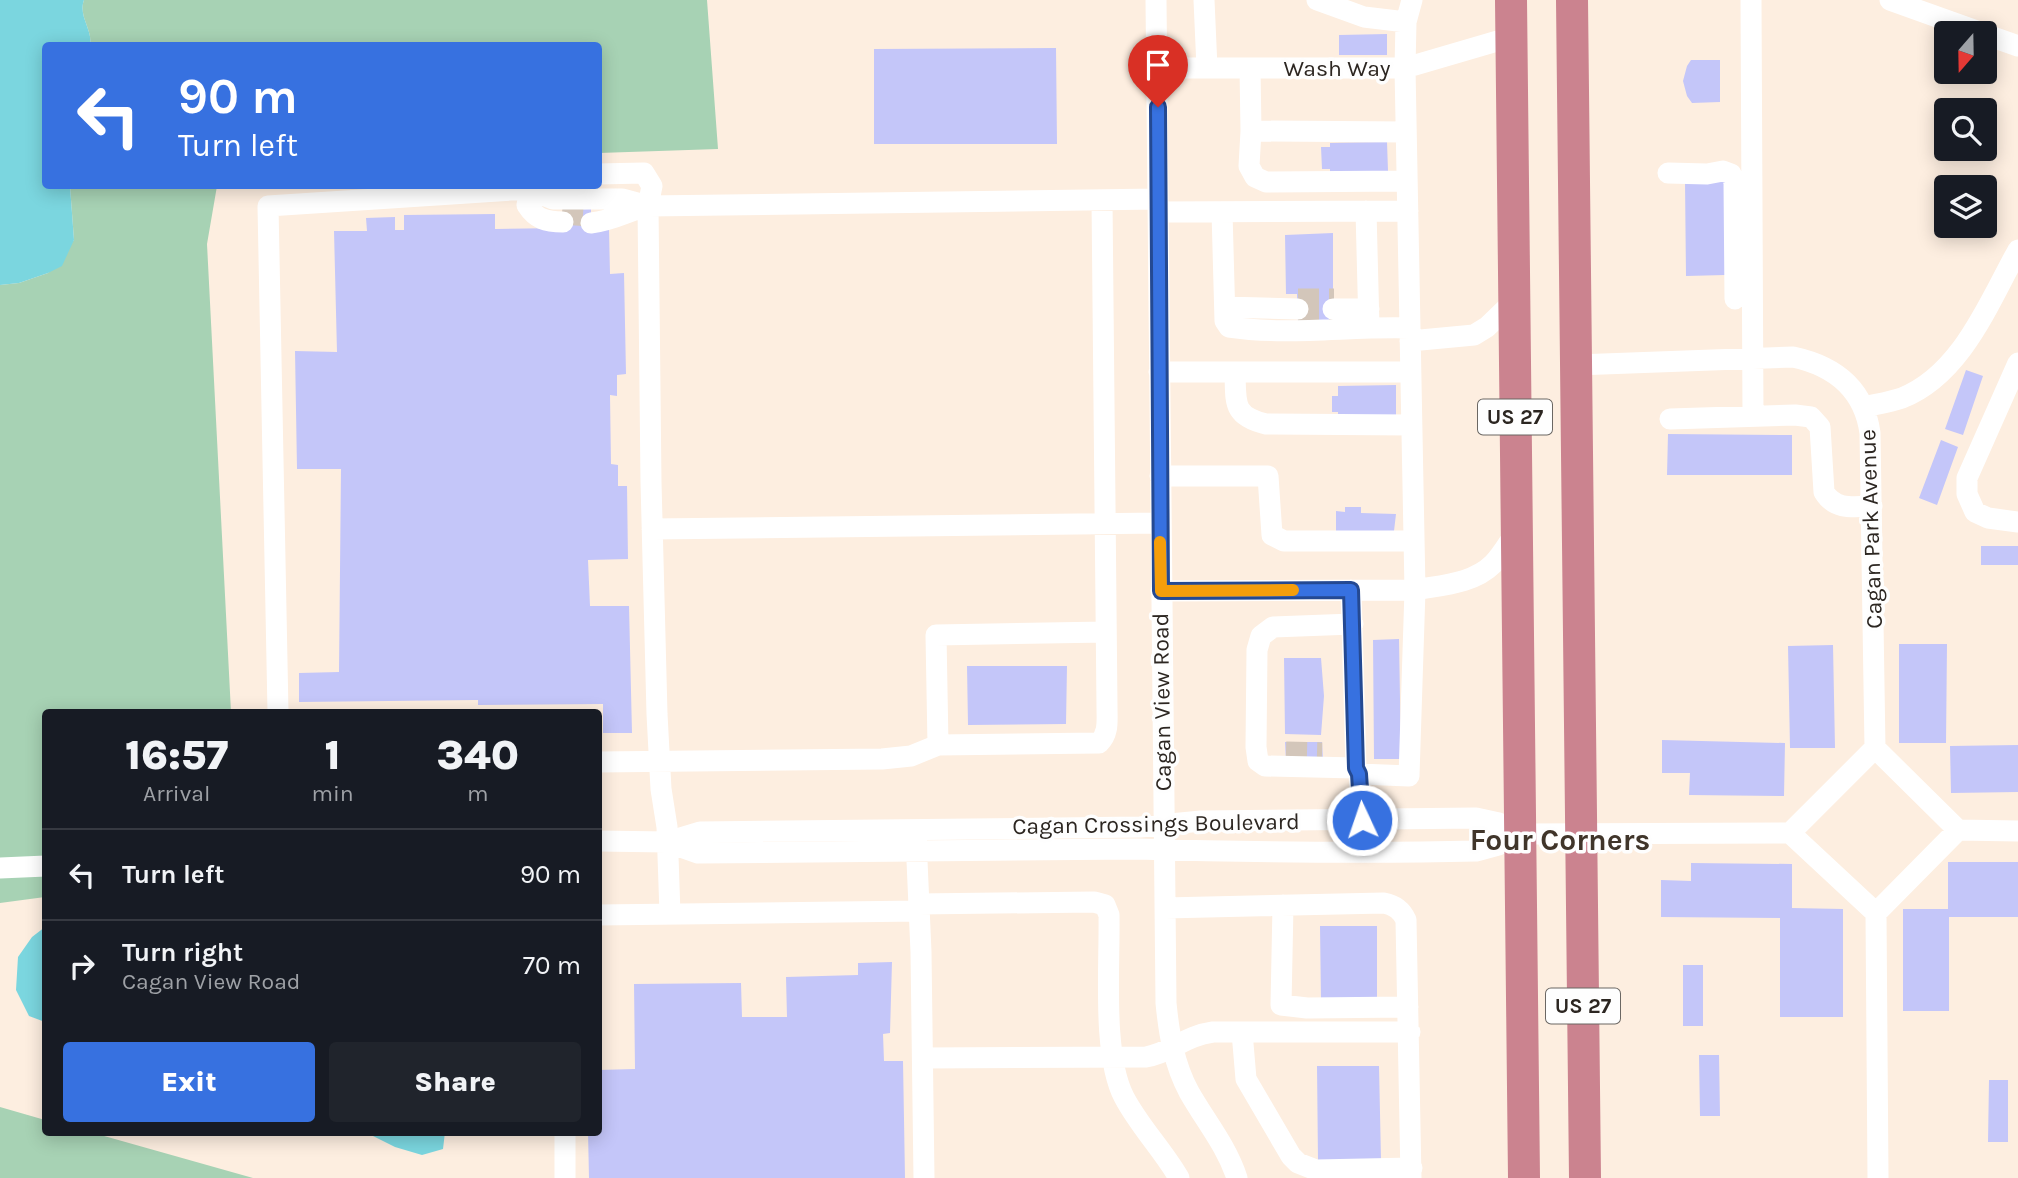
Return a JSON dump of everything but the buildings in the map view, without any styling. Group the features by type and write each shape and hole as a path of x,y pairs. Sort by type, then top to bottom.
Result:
{"highway":[{"name":"US 27","path":"1511,0 1524,1178"},
{"path":"1558,0 1572,64"},
{"name":"US 27","path":"1572,0 1585,1178"}],"street":[{"name":"Cagan View Road","path":"1156,0 1166,1003 1172,1048 1182,1077 1226,1150 1237,1178"},
{"path":"1205,0 1207,68"},
{"path":"1317,0 1364,17 1407,5 1405,68 1415,590 1409,776 1357,765 1322,753"},
{"path":"1751,0 1753,416"},
{"path":"1890,0 1947,21"},
{"name":"Wash Way","path":"1157,68 1405,68 1511,37"},
{"path":"1997,39 2018,46"},
{"path":"1250,68 1249,166 1255,177 1266,182 1407,181"},
{"path":"1251,131 1406,132"},
{"path":"1668,173 1707,174 1723,171 1731,174 1734,182 1735,299"},
{"path":"602,174 644,173 652,186 648,206 652,529 659,762 667,842 670,914"},
{"path":"278,709 268,206 502,189"},
{"path":"529,189 527,205 532,212 545,222 563,218"},
{"path":"533,189 553,199 622,200 648,206 1102,200 1222,212 1408,211"},
{"path":"602,762 882,759 911,756 939,745 1099,743 1106,735 1107,726 1102,200"},
{"path":"591,219 612,220 621,214 648,206"},
{"path":"1366,211 1369,313"},
{"path":"1222,212 1225,311 1229,327 1247,330 1350,329 1369,313"},
{"path":"1864,407 1903,397 1934,378 1962,350 2018,250"},
{"path":"1333,308 1369,313 1410,335 1474,335 1487,327 1514,301"},
{"path":"1225,311 1298,308"},
{"name":"Cagan Park Avenue","path":"1576,365 1793,358 1821,365 1846,383 1864,407 1870,433 1875,748"},
{"path":"2018,363 1967,478 1967,494 1975,512 1988,518 2018,522"},
{"path":"1159,372 1410,372"},
{"path":"1234,372 1236,401 1240,413 1251,421 1266,424 1411,425"},
{"path":"1670,419 1811,417 1821,427 1824,492 1829,500 1844,507 1872,506"},
{"path":"1160,477 1268,476 1272,535 1284,541 1413,541"},
{"path":"652,529 1160,523"},
{"path":"1161,591 1415,590 1470,580 1493,565 1516,531"},
{"path":"1351,590 1357,765 1362,820"},
{"path":"1353,624 1273,627 1261,636 1256,650 1256,747 1258,761 1265,766 1357,765"},
{"path":"939,745 936,635 1106,632"},
{"path":"1256,747 1268,752 1286,752"},
{"path":"1790,833 1875,748 1958,830 2018,831"},
{"name":"Cagan Crossings Boulevard","path":"602,841 667,842 700,832 1140,827 1200,821 1476,818 1499,823 1520,834"},
{"path":"916,829 924,1178"},
{"path":"1878,1178 1876,913 1958,830"},
{"path":"1520,834 1790,833 1876,913"},
{"name":"Cagan Crossings Boulevard","path":"667,842 698,853 1473,851 1498,845 1520,834"},
{"path":"0,868 42,866"},
{"path":"602,915 1094,902 1105,905 1109,915 1112,1057 1123,1096 1179,1178"},
{"path":"1165,908 1384,903 1398,909 1406,920 1412,1173 1315,1170 1298,1163 1291,1156 1246,1079 1241,1032"},
{"path":"1283,905 1281,1005 1307,1008 1408,1006"},
{"path":"923,1058 1146,1057 1202,1034 1410,1032"},
{"path":"565,1136 565,1178"}],"green space":[{"path":"84,0 707,0 718,149 602,153 602,42 90,42"},
{"path":"70,189 216,189 207,244 231,709 42,709 42,897 0,903 0,285 19,283 48,273 74,240"},
{"path":"0,1107 42,1119 42,1136 104,1136 253,1178 0,1178"}],"water":[{"path":"0,0 84,0 83,12 90,42 42,42 42,189 70,189 74,240 62,266 19,283 0,285"},
{"path":"42,929 42,1021 29,1016 16,990 18,957 32,937"},
{"path":"373,1136 445,1136 443,1149 422,1155 395,1147"}],"tunnel":[{"path":"562,214 591,216"},
{"path":"1298,299 1334,299"},
{"path":"1298,317 1333,317"},
{"path":"1286,752 1322,753"}],"slow traffic":[{"path":"1160,542 1161,591 1293,590"}],"district":[{"name":"Four Corners","path":"1560,840"}],"route":[{"path":"1158,107 1161,591 1351,590 1356,768 1359,774 1362,820"}]}
